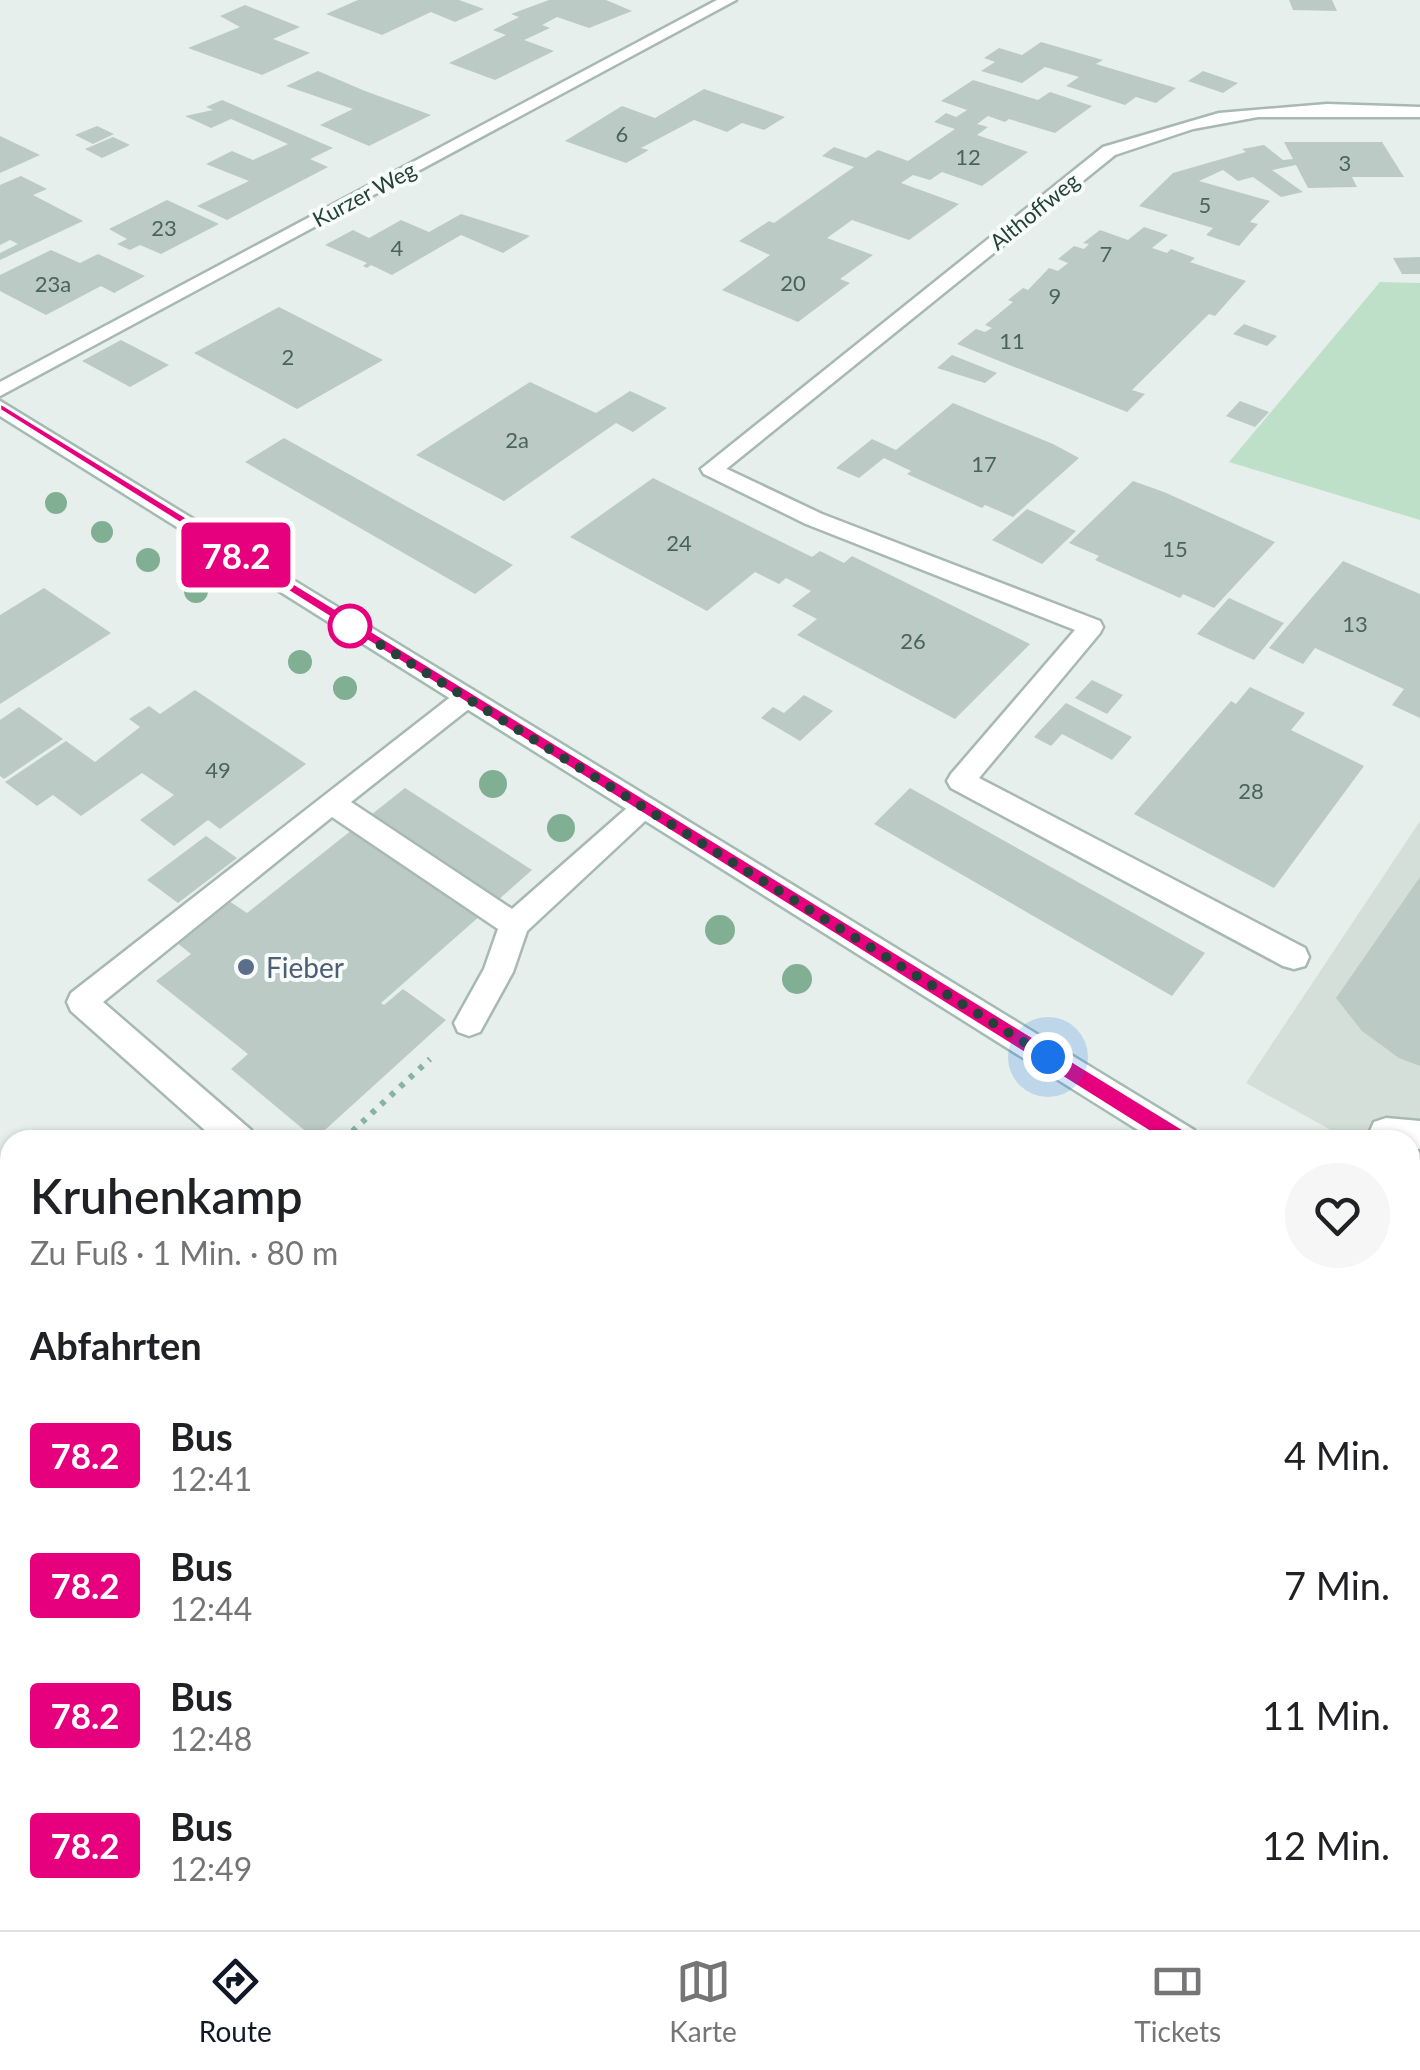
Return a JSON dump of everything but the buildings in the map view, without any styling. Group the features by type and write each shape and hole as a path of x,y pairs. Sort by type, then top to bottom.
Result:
{"street":[{"name":"Kurzer Weg","path":"0,390 728,0"},
{"name":"Althoffweg","path":"1294,957 961,780 1091,628 814,519 712,470 1110,151 1172,128 1237,114 1311,110 1420,112"},
{"path":"0,407 1166,1130"},
{"path":"228,1130 82,1002 466,698"},
{"path":"330,803 514,925"},
{"path":"469,1023 498,972 514,925 644,808"}],"path":[{"path":"353,1130 469,1023"}],"shaded area":[{"path":"1420,821 1420,1130 1331,1130 1246,1083"}],"green space":[{"path":"1380,282 1420,283 1420,520 1229,462"}],"bus line":[{"name":"78.2","path":"0,407 1166,1130"}],"place":[{"name":"Fieber","path":"246,967"}],"route":[{"path":"350,626 1048,1057"}]}
